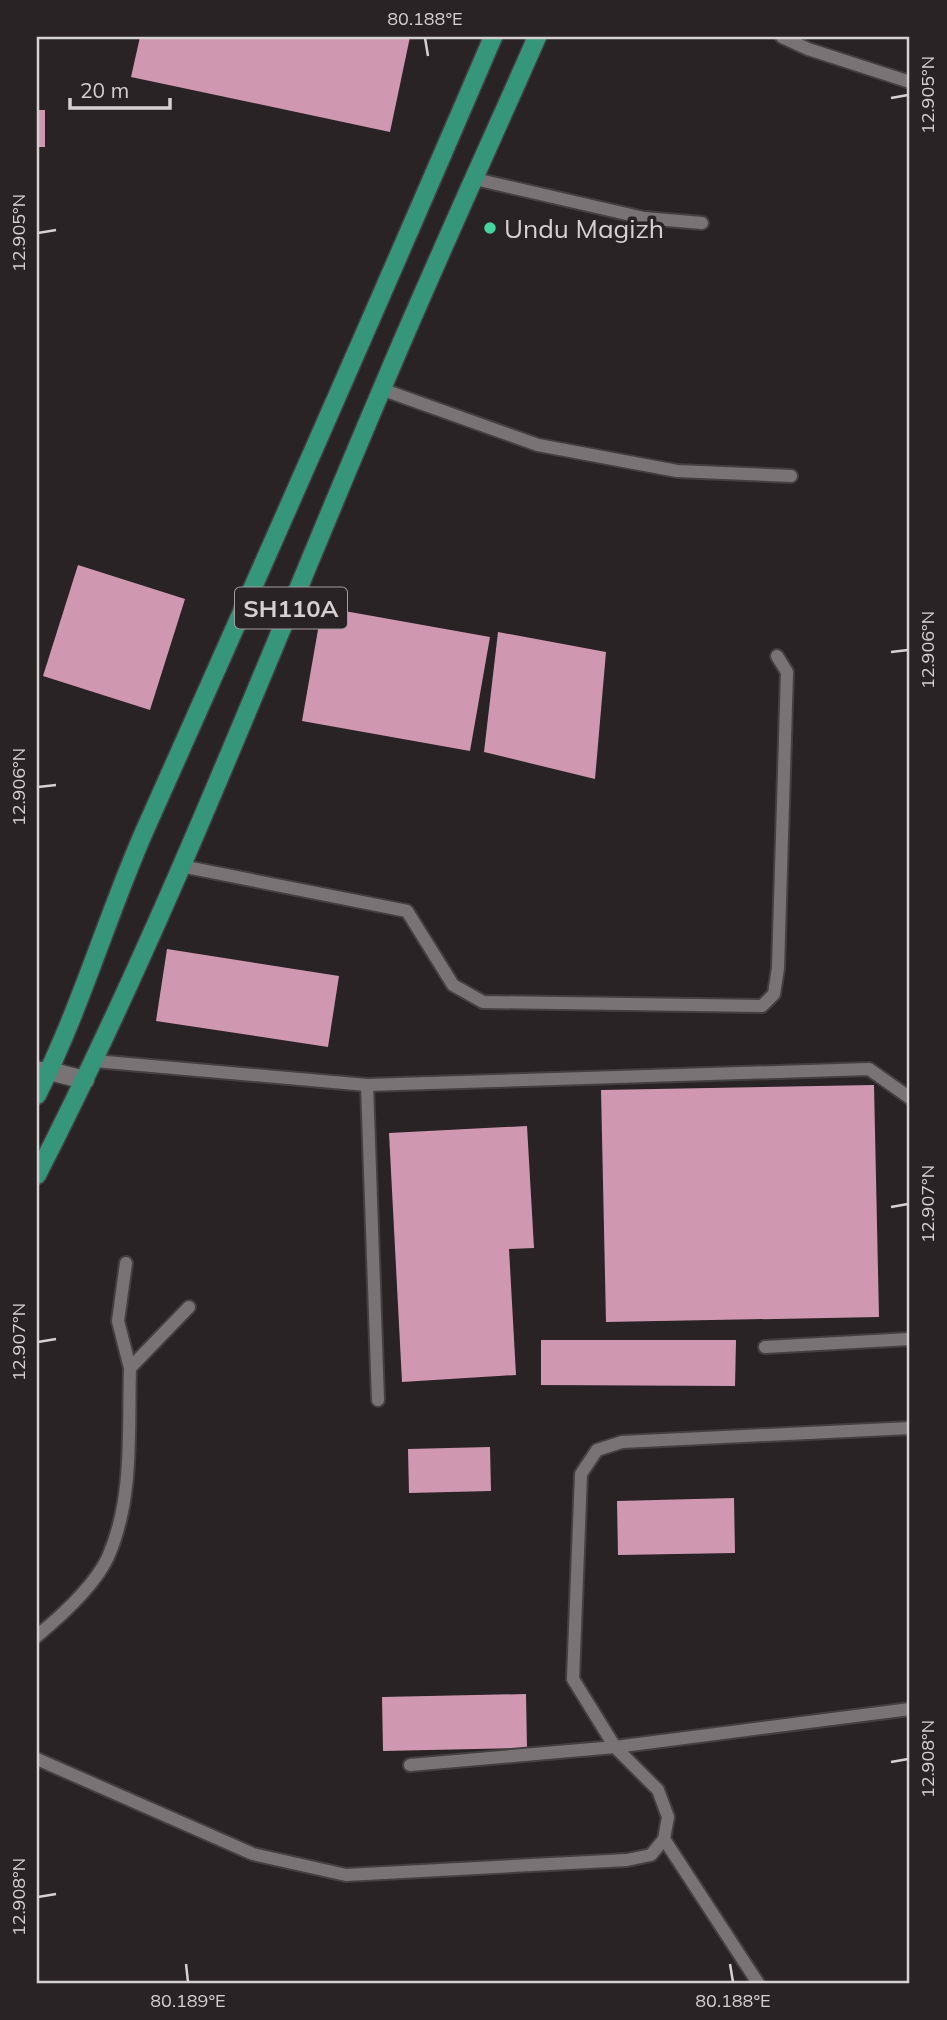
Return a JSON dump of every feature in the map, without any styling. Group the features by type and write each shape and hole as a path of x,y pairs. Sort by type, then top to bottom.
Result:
{"main road":[{"name":"SH110A","path":"37,1095 43,1071 62,1046 136,850 344,385 492,37"},
{"name":"SH110A","path":"37,1175 95,1061 181,866 246,718 381,389 537,37"}],"street":[{"path":"43,1071 85,1080"}],"lane":[{"path":"782,37 910,82"},
{"path":"475,178 644,218 702,223"},
{"path":"381,389 538,445 677,471 791,476"},
{"path":"181,866 407,911 453,985 483,1002 762,1006 774,994 778,968 788,672 777,656"},
{"path":"95,1061 368,1085 869,1069 910,1098"},
{"path":"368,1085 378,1400"},
{"path":"37,1636 66,1612 107,1559 126,1500 130,1368 118,1321 126,1263"},
{"path":"130,1368 189,1307"},
{"path":"765,1347 910,1339"},
{"path":"37,1759 253,1854 346,1875 627,1860 651,1856 664,1839 668,1817 658,1790 615,1747 572,1679 581,1474 597,1450 622,1442 910,1428"},
{"path":"410,1765 615,1747 910,1709"},
{"path":"664,1839 758,1983"}],"building":[{"path":"140,37 410,37 390,132 131,77"},
{"path":"37,110 45,110 45,147 37,147"},
{"path":"78,565 185,599 150,710 43,676"},
{"path":"322,607 490,637 470,751 302,721"},
{"path":"498,632 606,652 595,779 484,752"},
{"path":"167,949 339,976 328,1047 156,1021"},
{"path":"874,1085 879,1317 606,1322 601,1090"},
{"path":"527,1126 534,1248 509,1249 516,1375 402,1382 389,1133"},
{"path":"541,1340 736,1340 735,1386 541,1385"},
{"path":"490,1447 491,1491 409,1493 408,1449"},
{"path":"734,1498 735,1553 618,1555 617,1501"},
{"path":"526,1694 527,1748 383,1751 382,1697"}],"place":[{"name":"Undu Magizh","path":"490,228"}]}
